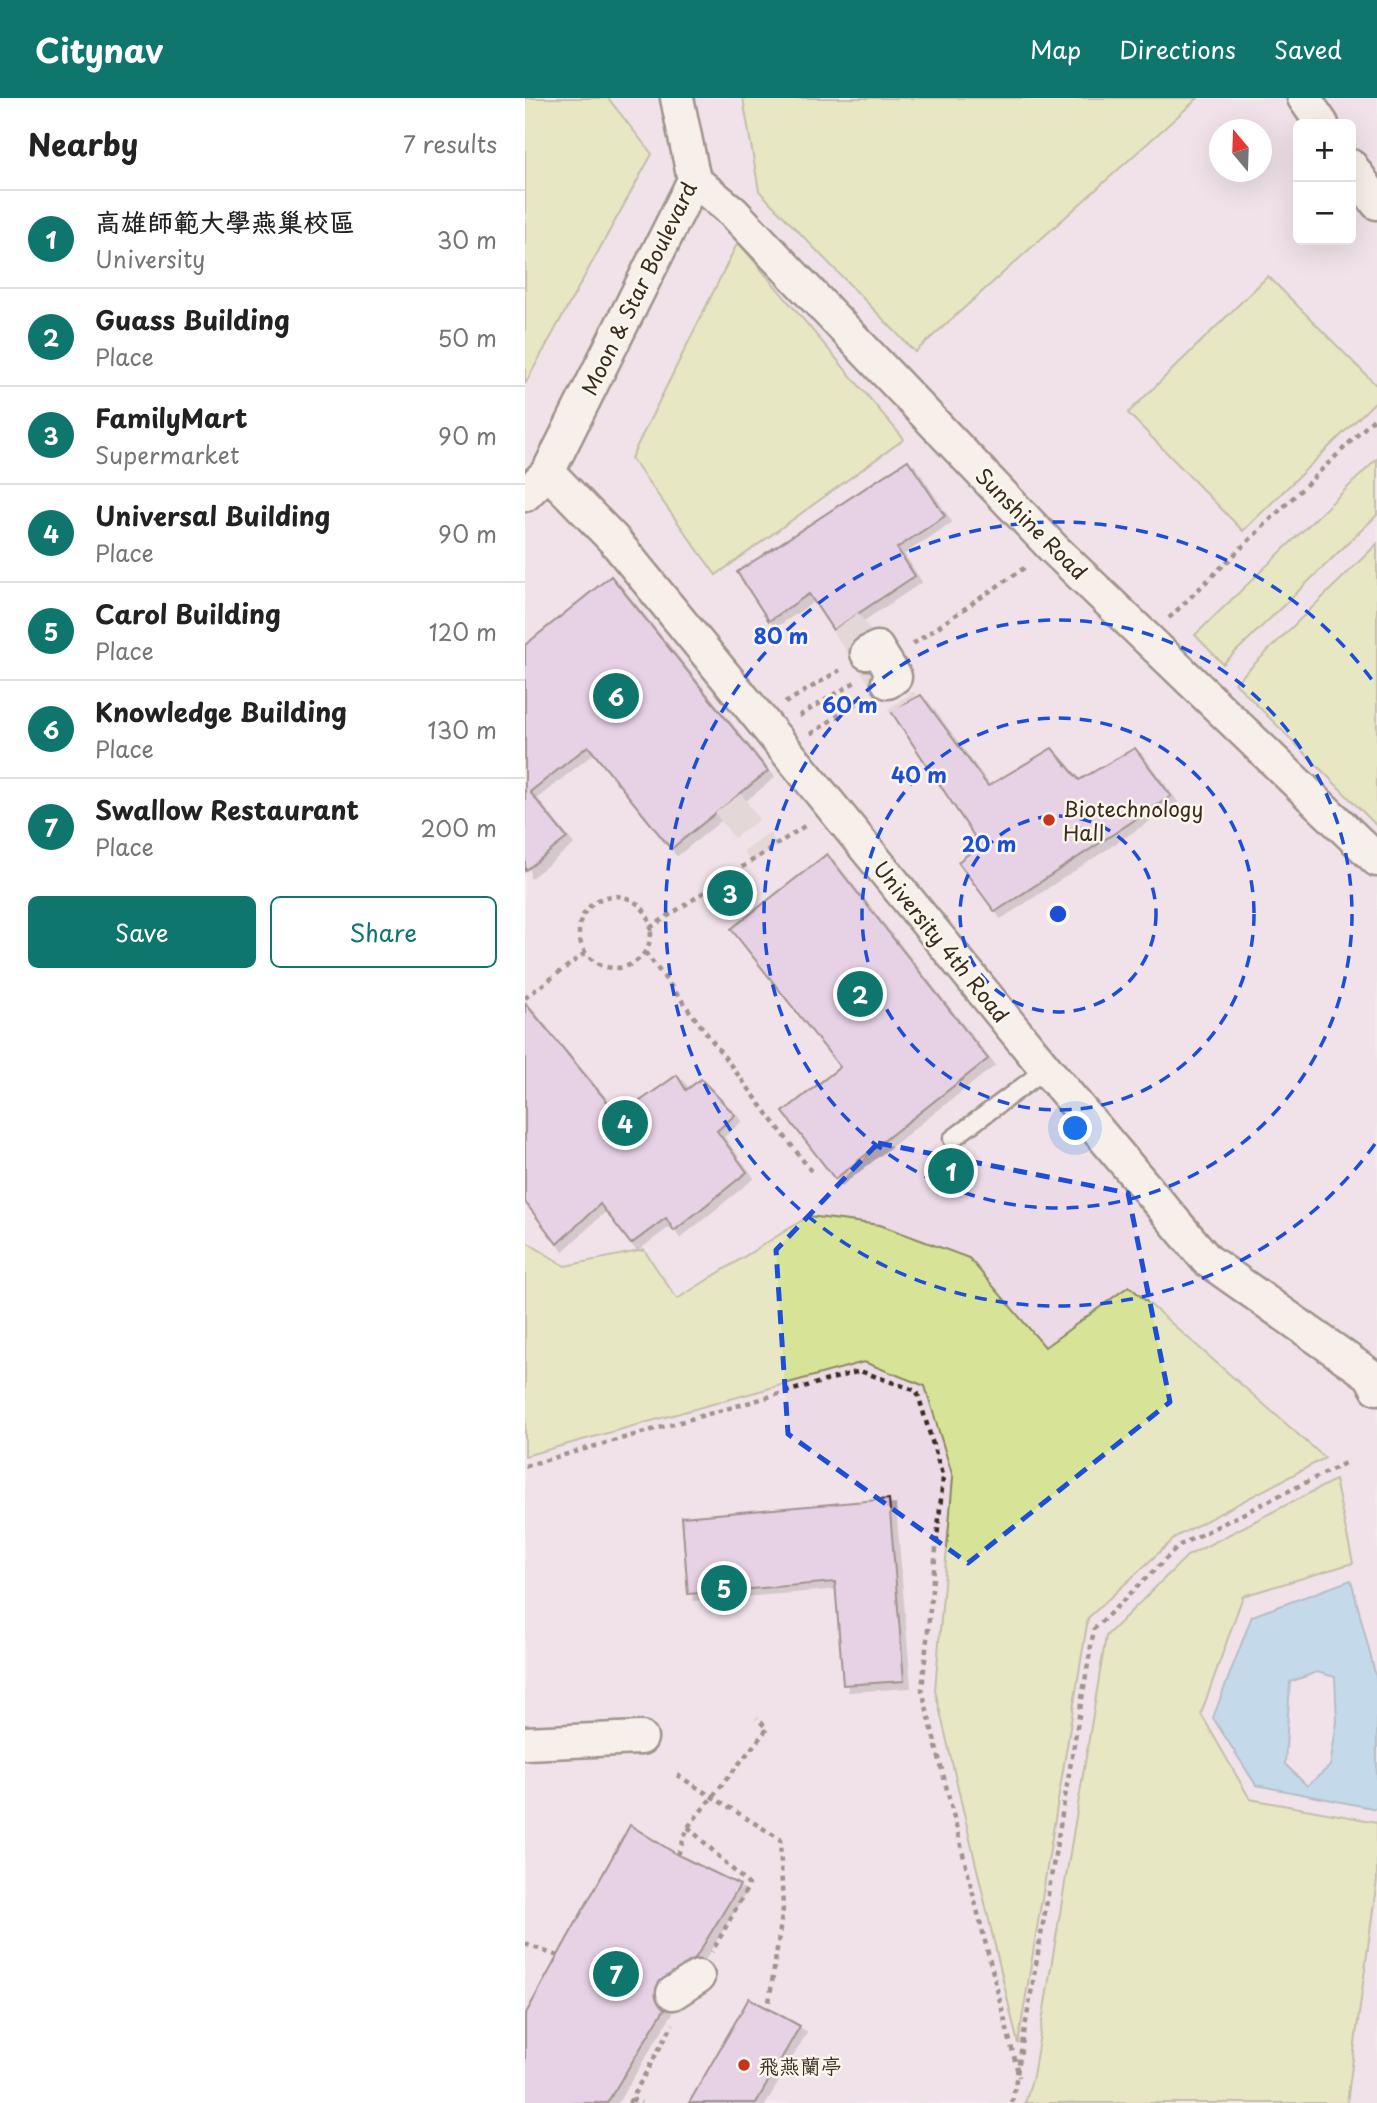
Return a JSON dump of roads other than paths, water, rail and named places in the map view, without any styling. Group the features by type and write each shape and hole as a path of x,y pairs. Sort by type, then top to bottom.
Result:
{"street":[{"name":"Moon & Star Boulevard","path":"525,495 548,472 694,180 677,98"},
{"path":"1304,98 1319,119"},
{"path":"1356,173 1377,203"},
{"name":"Sunshine Road","path":"694,180 733,212 1053,548 1377,860"},
{"name":"University 4th Road","path":"548,472 614,540 1046,1069 1207,1260 1375,1373"},
{"path":"531,1736 641,1738"}],"lane":[{"path":"952,1139 1046,1069"}],"water":[{"path":"1351,1580 1377,1681 1377,1809 1256,1785 1213,1718 1252,1616","holes":["1317,1672 1335,1677 1337,1722 1330,1766 1307,1786 1285,1764 1290,1682"]}],"tunnel":[{"path":"845,622 903,704"},
{"path":"728,803 765,854"}],"place":[{"name":"Knowledge Building","path":"616,696"},
{"name":"Biotechnology Hall","path":"1049,820"},
{"name":"FamilyMart","path":"730,893"},
{"name":"Guass Building","path":"860,994"},
{"name":"Universal Building","path":"625,1123"},
{"name":"高雄師範大學燕巢校區","path":"951,1171"},
{"name":"Carol Building","path":"724,1588"},
{"name":"Swallow Restaurant","path":"616,1974"},
{"name":"飛燕蘭亭","path":"744,2065"}]}
